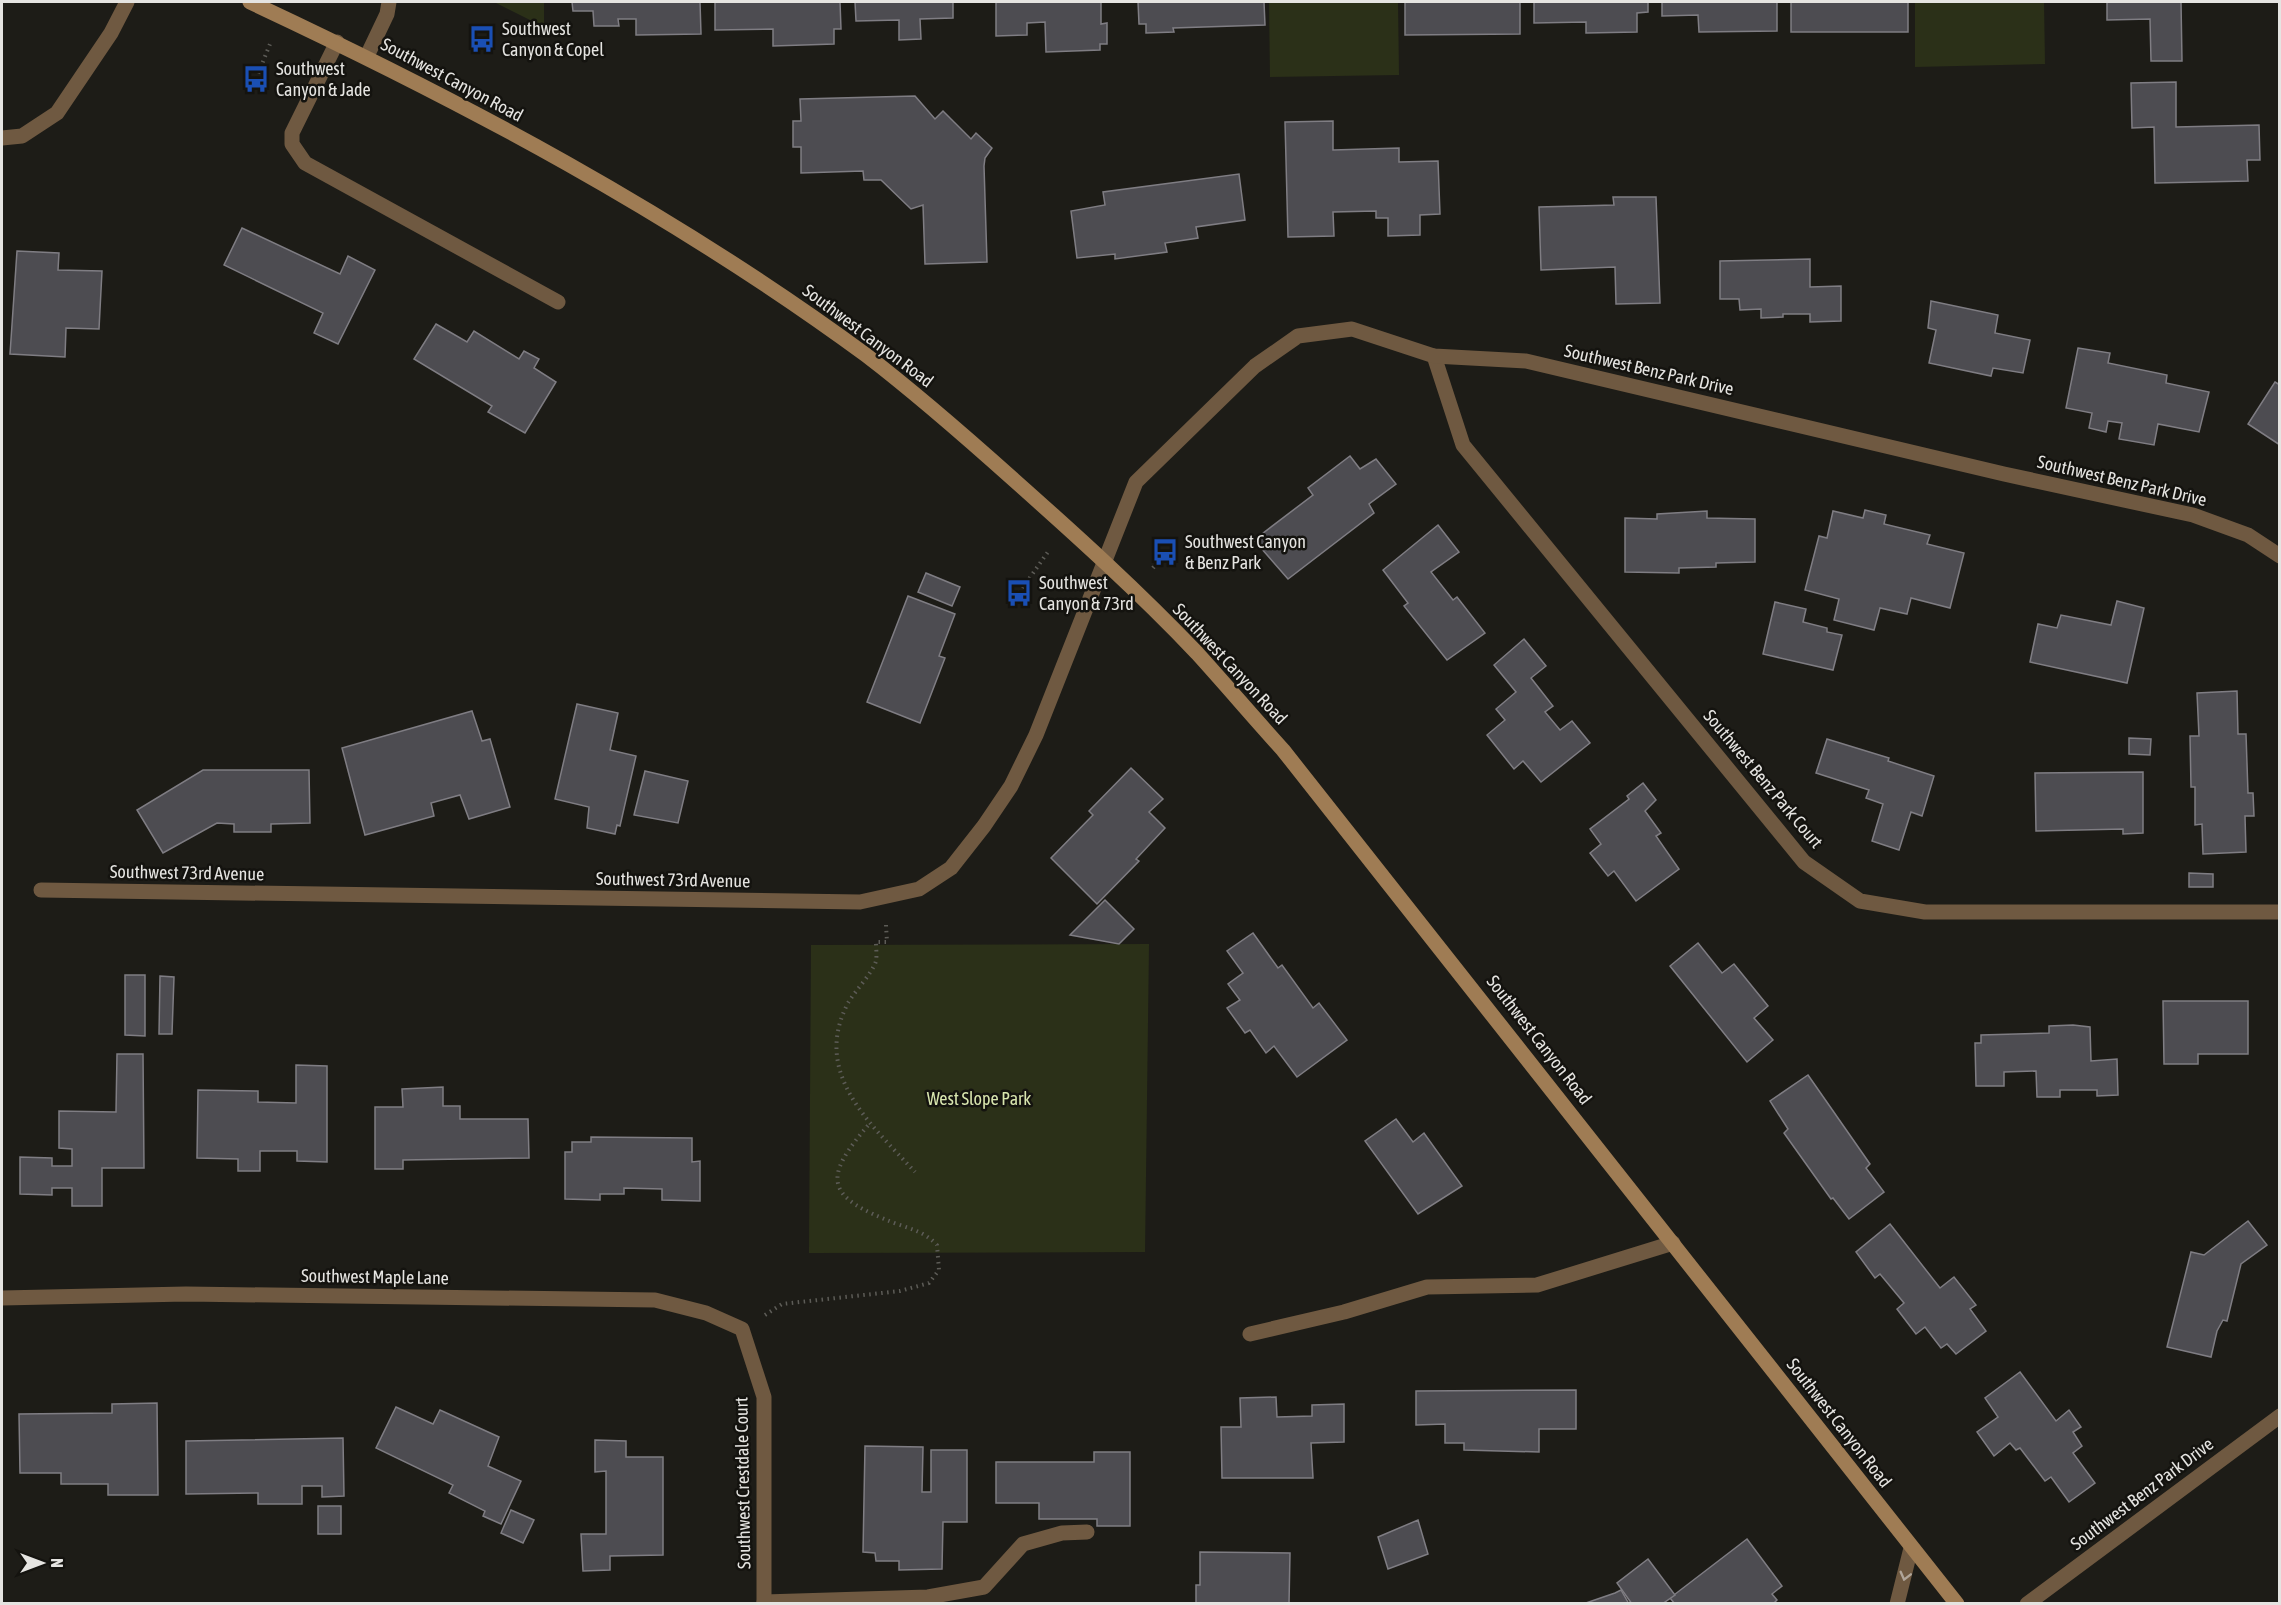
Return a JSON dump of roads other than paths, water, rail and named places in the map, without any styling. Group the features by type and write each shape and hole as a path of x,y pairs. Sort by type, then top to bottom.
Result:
{"main road":[{"name":"Southwest Canyon Road","path":"250,2 367,56 585,173 713,250 876,364 955,427 1106,562 1196,653 1283,750 1957,1604"}],"street":[{"path":"2,138 22,136 57,114 111,33 127,2"},
{"path":"367,56 387,14 389,2"},
{"path":"337,42 292,133 292,144 305,163 558,302"},
{"name":"Southwest Benz Park Drive","path":"1106,562 1136,482 1255,366 1298,336 1352,329 1434,356 1526,361 2004,474 2193,515 2248,535 2280,556"},
{"name":"Southwest Benz Park Court","path":"1434,356 1463,445 1804,862 1860,901 1925,912 2280,912"},
{"name":"Southwest 73rd Avenue","path":"41,890 860,902 919,889 951,868 984,826 1011,786 1036,735 1106,562"},
{"path":"1250,1334 1344,1312 1427,1287 1537,1285 1673,1243"},
{"name":"Southwest Maple Lane","path":"2,1298 186,1294 655,1300 706,1313 742,1329"},
{"name":"Southwest Crestdale Court","path":"742,1329 764,1397 764,1603"},
{"name":"Southwest Benz Park Drive","path":"2027,1604 2280,1416"},
{"path":"764,1603 928,1597 984,1587 1023,1544 1062,1533 1087,1532"},
{"path":"1898,1604 1911,1548"}],"place":[{"name":"Southwest Canyon & Copel","path":"482,39"},
{"name":"Southwest Canyon & Jade","path":"256,79"},
{"name":"Southwest Canyon & Benz Park","path":"1165,552"},
{"name":"Southwest Canyon & 73rd","path":"1019,593"}],"park label":[{"name":"West Slope Park","path":"979,1099"}]}
